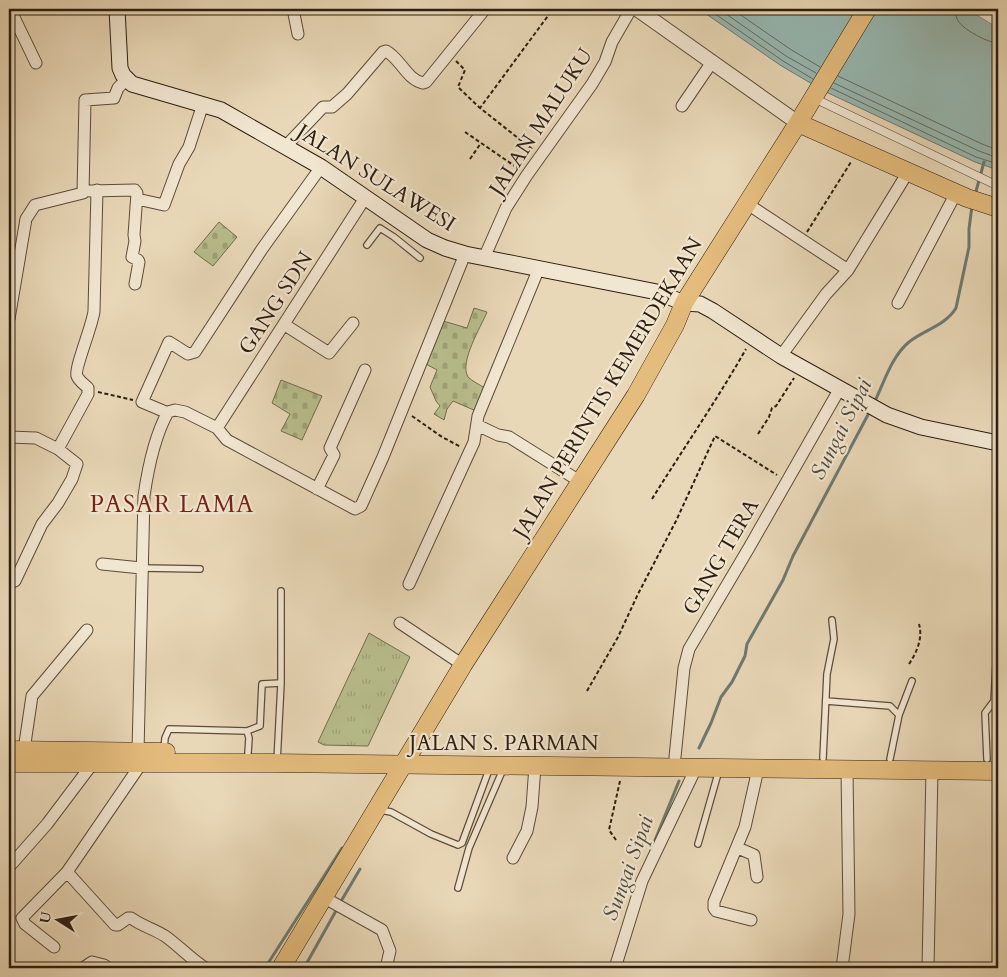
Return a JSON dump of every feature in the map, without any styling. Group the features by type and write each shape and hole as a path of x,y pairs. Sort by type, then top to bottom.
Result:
{"main road":[{"path":"117,9 120,68 128,79"},
{"name":"JALAN PERINTIS KEMERDEKAAN","path":"281,968 333,903 375,810 463,665 636,395 675,325 684,302 798,123 816,101 867,9"},
{"name":"JALAN SULAWESI","path":"128,79 138,86 221,110 320,167 366,198 401,225 427,240 446,248 484,258 657,292 684,302 700,304 781,356 882,414 921,427 998,443"},
{"path":"798,123 962,195 993,206"},
{"name":"JALAN S. PARMAN","path":"16,750 152,757 406,759 535,753 667,760 826,762 847,770 932,770 994,763"},
{"name":"JALAN S. PARMAN","path":"9,763 93,763 152,757 248,753 277,758"},
{"name":"JALAN S. PARMAN","path":"406,759 535,766 626,766 667,760 696,768 758,769 826,762 890,759 994,763"}],"street":[{"path":"10,9 36,63"},
{"path":"293,9 298,34"},
{"path":"285,146 323,107 332,107 346,94 384,52 389,52 417,82 426,82 485,9"},
{"name":"JALAN MALUKU","path":"484,258 506,208 605,62 612,42 631,9"},
{"path":"637,9 798,123"},
{"path":"975,9 998,23"},
{"path":"682,106 712,62"},
{"path":"84,191 85,100 114,98 118,88 128,79"},
{"path":"816,101 997,184"},
{"path":"137,200 164,204 179,164 189,147 204,104"},
{"path":"168,413 142,402 169,342 188,354 195,352 262,249 320,167"},
{"path":"781,356 826,294 848,270 908,172"},
{"path":"58,449 88,394 88,390 79,380 76,372 91,329 94,311 98,190"},
{"path":"9,320 26,219 30,212 35,206 82,194 84,191 135,190 137,193 135,241 132,257 139,262 135,284"},
{"path":"898,303 962,195"},
{"name":"GANG SDN","path":"217,428 366,198"},
{"path":"746,203 848,270"},
{"path":"54,947 24,924 22,919 67,872 152,757 141,568 144,496 147,472 168,413 175,410 185,412 217,428 227,440 355,509 358,508 361,506 383,457 465,254"},
{"path":"409,584 470,452 474,442 478,416 539,268"},
{"path":"285,325 329,354 353,323"},
{"path":"317,489 334,455 330,448 365,370"},
{"name":"GANG TERA","path":"667,760 689,649 839,390"},
{"path":"477,425 498,435 509,437 581,482"},
{"path":"9,437 36,438 58,449 77,464 72,478 58,503 42,524 15,581 9,582"},
{"path":"102,564 141,568"},
{"path":"400,623 463,665"},
{"path":"16,750 32,696 87,630"},
{"path":"9,867 47,824 93,763"},
{"path":"513,858 527,831 532,807 535,766"},
{"path":"615,968 642,881 696,768"},
{"path":"751,920 716,911 714,902 746,827 758,769"},
{"path":"842,968 846,950 849,914 847,770"},
{"path":"928,968 932,770"},
{"path":"738,848 754,855 757,877"},
{"path":"67,872 115,925 131,918 141,926 148,927 167,938 206,968"},
{"path":"333,903 382,930 390,951 386,968"},
{"path":"83,968 92,962 108,968"}],"lane":[{"path":"394,237 401,225"},
{"path":"367,245 380,228 420,258"},
{"path":"141,568 200,569"},
{"path":"277,758 281,591"},
{"path":"826,762 827,674 834,639 832,620"},
{"path":"994,763 985,713 994,701 998,643"},
{"path":"890,759 899,715 912,681"},
{"path":"152,757 165,738 169,728 247,731 260,726 262,684 280,683"},
{"path":"826,701 890,706 899,715"},
{"path":"247,731 249,738 248,753"},
{"path":"375,810 391,812 431,834 458,844 462,843 498,765"},
{"path":"458,888 469,848 498,765"},
{"path":"698,844 720,768"}],"path":[{"path":"480,108 553,9"},
{"path":"448,54 465,70 458,87 480,108 542,157"},
{"path":"465,132 527,175"},
{"path":"470,159 481,143"},
{"path":"802,240 859,150"},
{"path":"652,500 698,425 724,388 753,337"},
{"path":"758,434 772,408 776,406 801,367"},
{"path":"88,390 142,402"},
{"path":"402,409 442,437 470,452"},
{"path":"587,691 618,637 676,521 715,436 786,480"},
{"path":"909,664 920,641 921,632 919,624"},
{"path":"616,840 609,830 621,777 626,766"}],"green space":[{"path":"219,222 237,237 213,266 194,252"},
{"path":"474,308 487,312 468,354 466,371 468,377 485,388 476,411 453,401 447,409 444,420 434,414 440,406 430,387 437,370 426,364 443,321 467,328"},
{"path":"281,380 322,396 302,440 281,431 290,414 272,403"},
{"path":"369,633 410,657 368,746 324,745 318,742"}],"water":[{"path":"699,9 971,9 998,25 998,170 975,162 824,91 780,65"}],"waterway":[{"name":"Sungai Sipai","path":"975,195 984,162"},
{"name":"Sungai Sipai","path":"874,403 888,371 903,348 909,342 946,319 956,308 969,247 972,206"},
{"name":"Sungai Sipai","path":"699,748 721,697 732,682 745,656 747,644 783,580 793,556 870,411"},
{"name":"Sungai Sipai","path":"651,850 679,781"},
{"path":"265,968 342,848"},
{"path":"340,903 360,869"},
{"path":"304,968 337,909"}],"district":[{"name":"PASAR LAMA","path":"172,504"}]}
